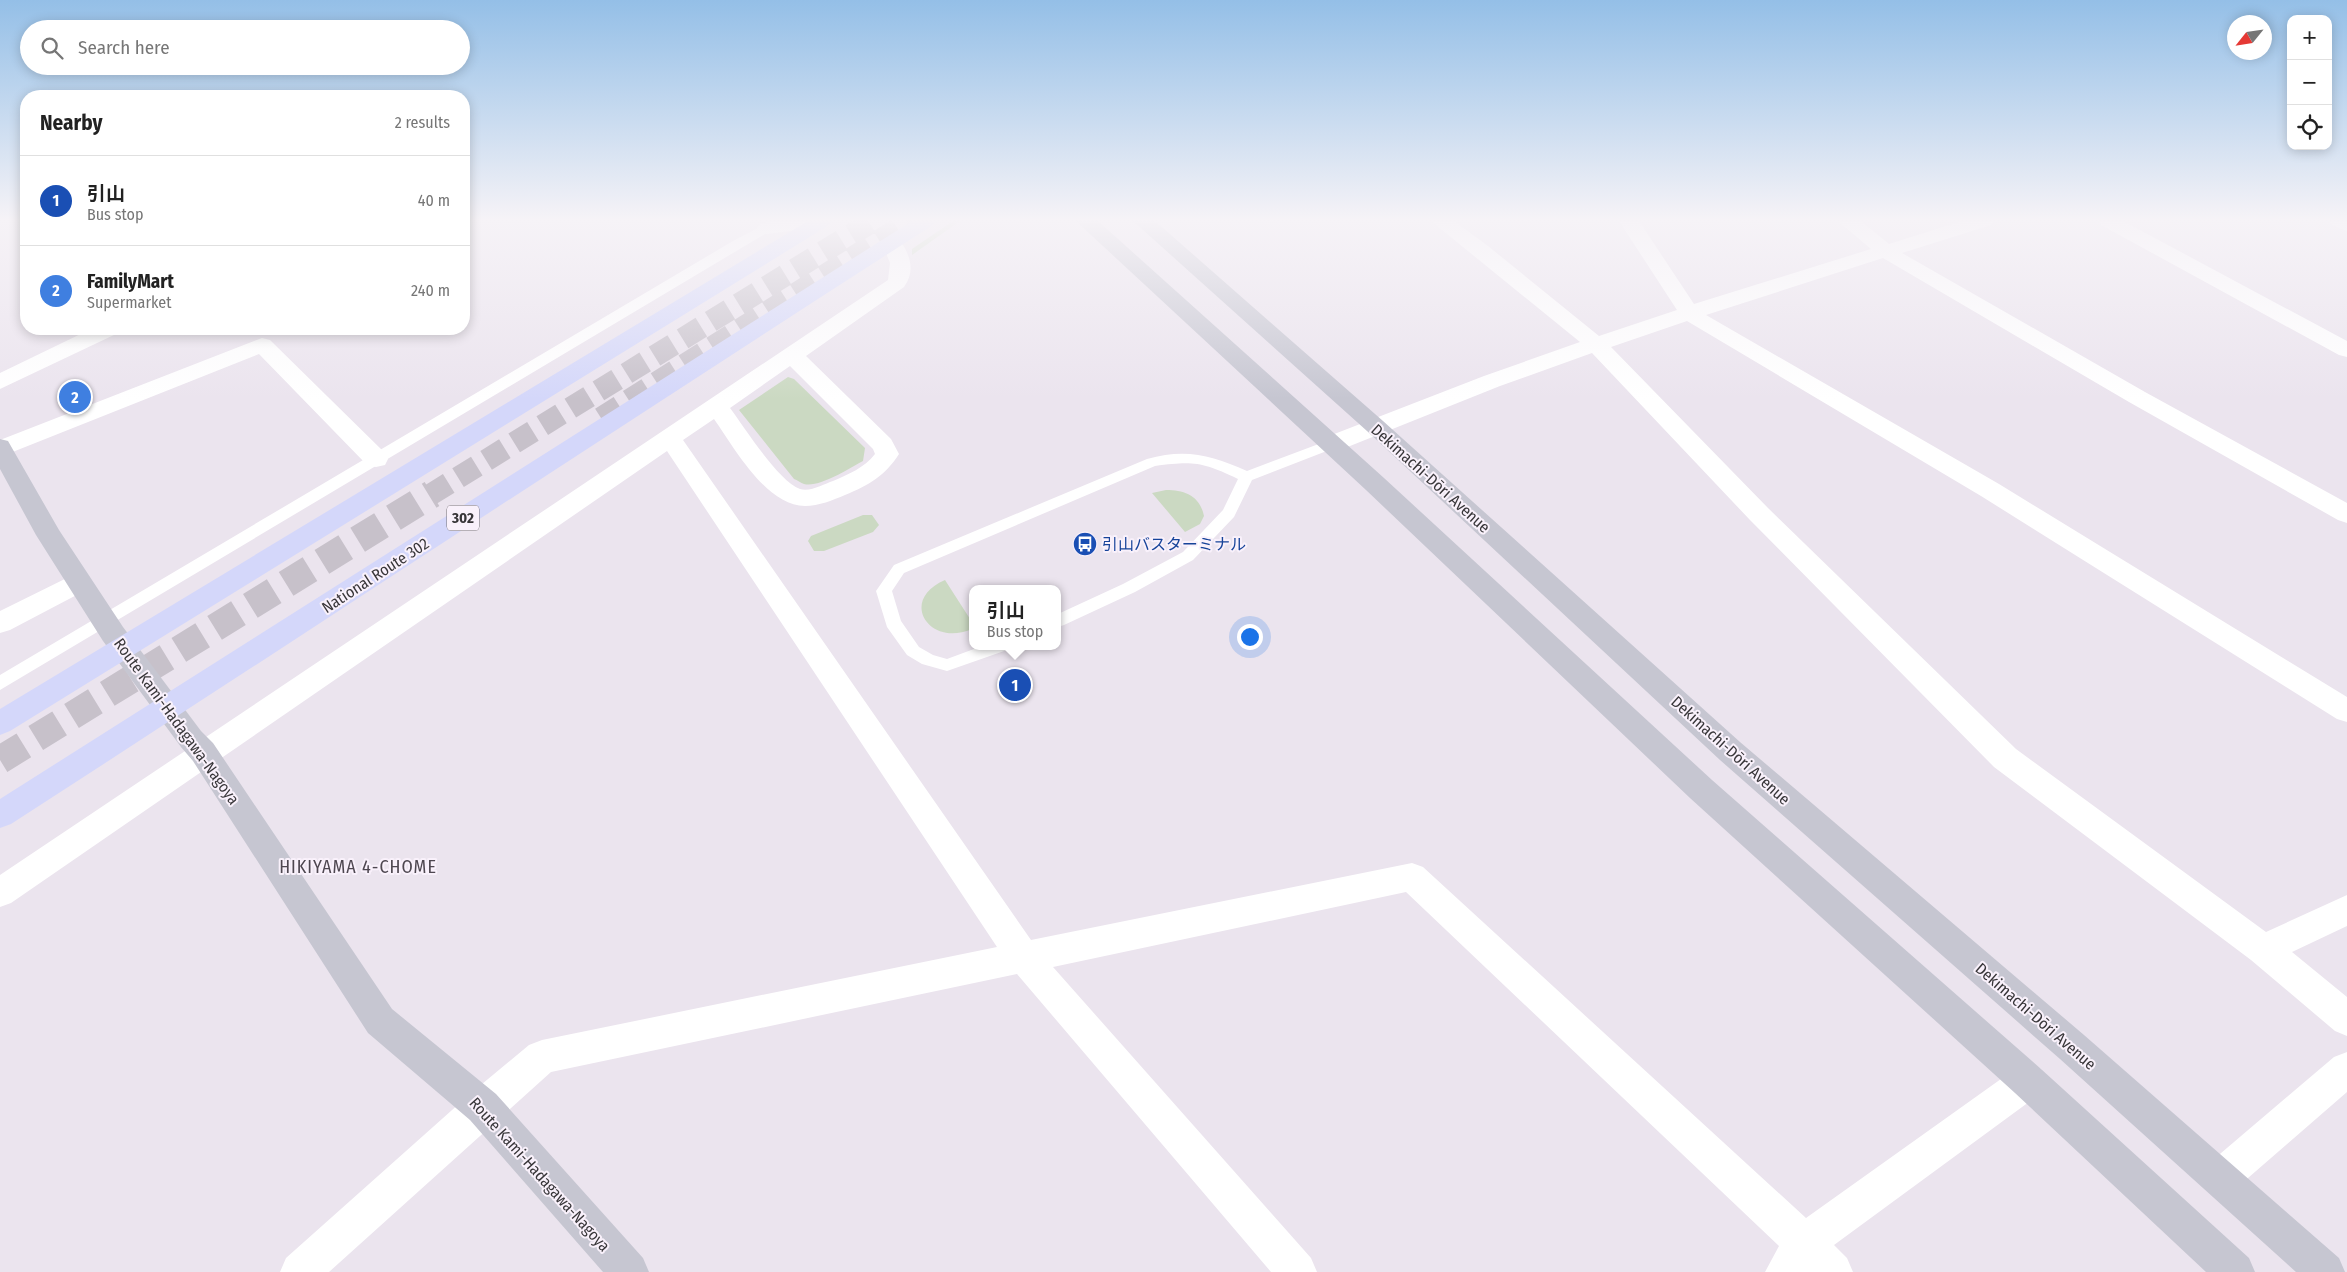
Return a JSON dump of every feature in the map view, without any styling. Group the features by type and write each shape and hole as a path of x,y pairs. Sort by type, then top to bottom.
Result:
{"highway":[{"path":"0,722 724,280"},
{"name":"National Route 302","path":"0,815 515,486 612,420 833,280"}],"main road":[{"path":"1151,280 1332,444 1701,789 2028,1081 2235,1272"},
{"name":"Dekimachi-Dōri Avenue","path":"1210,280 1375,426 1730,751 2072,1047 2326,1272"},
{"name":"Route Kami-Hadagawa-Nagoya","path":"1,448 49,535 79,582 109,627 197,746 380,1021 483,1108 629,1272"}],"street":[{"path":"0,893 197,746 670,438 898,280"},
{"path":"1518,280 1596,344 1759,514 2005,758 2263,949 2347,1019"},
{"path":"1668,280 1690,314 1990,490 2347,711"},
{"path":"1332,444 1375,426 1596,344 1794,280"},
{"path":"1936,280 2137,397 2347,514"},
{"path":"2218,280 2347,350"},
{"path":"0,382 96,335"},
{"path":"1,448 262,345 376,459"},
{"path":"716,406 773,481 793,496 812,498 861,479 880,467 887,454 883,445 792,355"},
{"path":"670,438 1023,957 1297,1272"},
{"path":"0,623 79,582"},
{"path":"300,1272 542,1057 1412,877 1794,1257 1833,1272"},
{"path":"2263,949 2347,910"},
{"path":"2220,1178 2347,1070"},
{"path":"1794,1257 2028,1081"}],"lane":[{"path":"0,683 109,627 376,459 679,280"},
{"path":"1061,620 1130,588 1188,556 1229,512 1246,477 1332,444"},
{"path":"990,650 947,665 928,660 913,651 893,623 884,591 899,569 1152,462 1187,457 1215,462 1246,477"}],"green space":[{"path":"788,377 794,379 865,448 863,461 834,477 818,483 804,484 794,479 739,410"},
{"path":"1166,490 1179,491 1195,499 1202,509 1204,516 1200,524 1185,532 1152,493"},
{"path":"863,515 872,515 879,525 873,532 824,551 814,551 808,541 811,536"},
{"path":"945,580 969,617 969,630 957,633 943,632 932,627 925,619 922,609 923,599 931,589"}],"tunnel":[{"path":"430,495 777,280"},
{"path":"601,418 817,280"},
{"path":"0,760 432,494"}],"place":[{"name":"FamilyMart","path":"75,397"},
{"name":"引山バスターミナル","path":"1085,544"},
{"name":"引山","path":"1015,685"}],"district":[{"name":"HIKIYAMA 4-CHOME","path":"358,867"}]}
